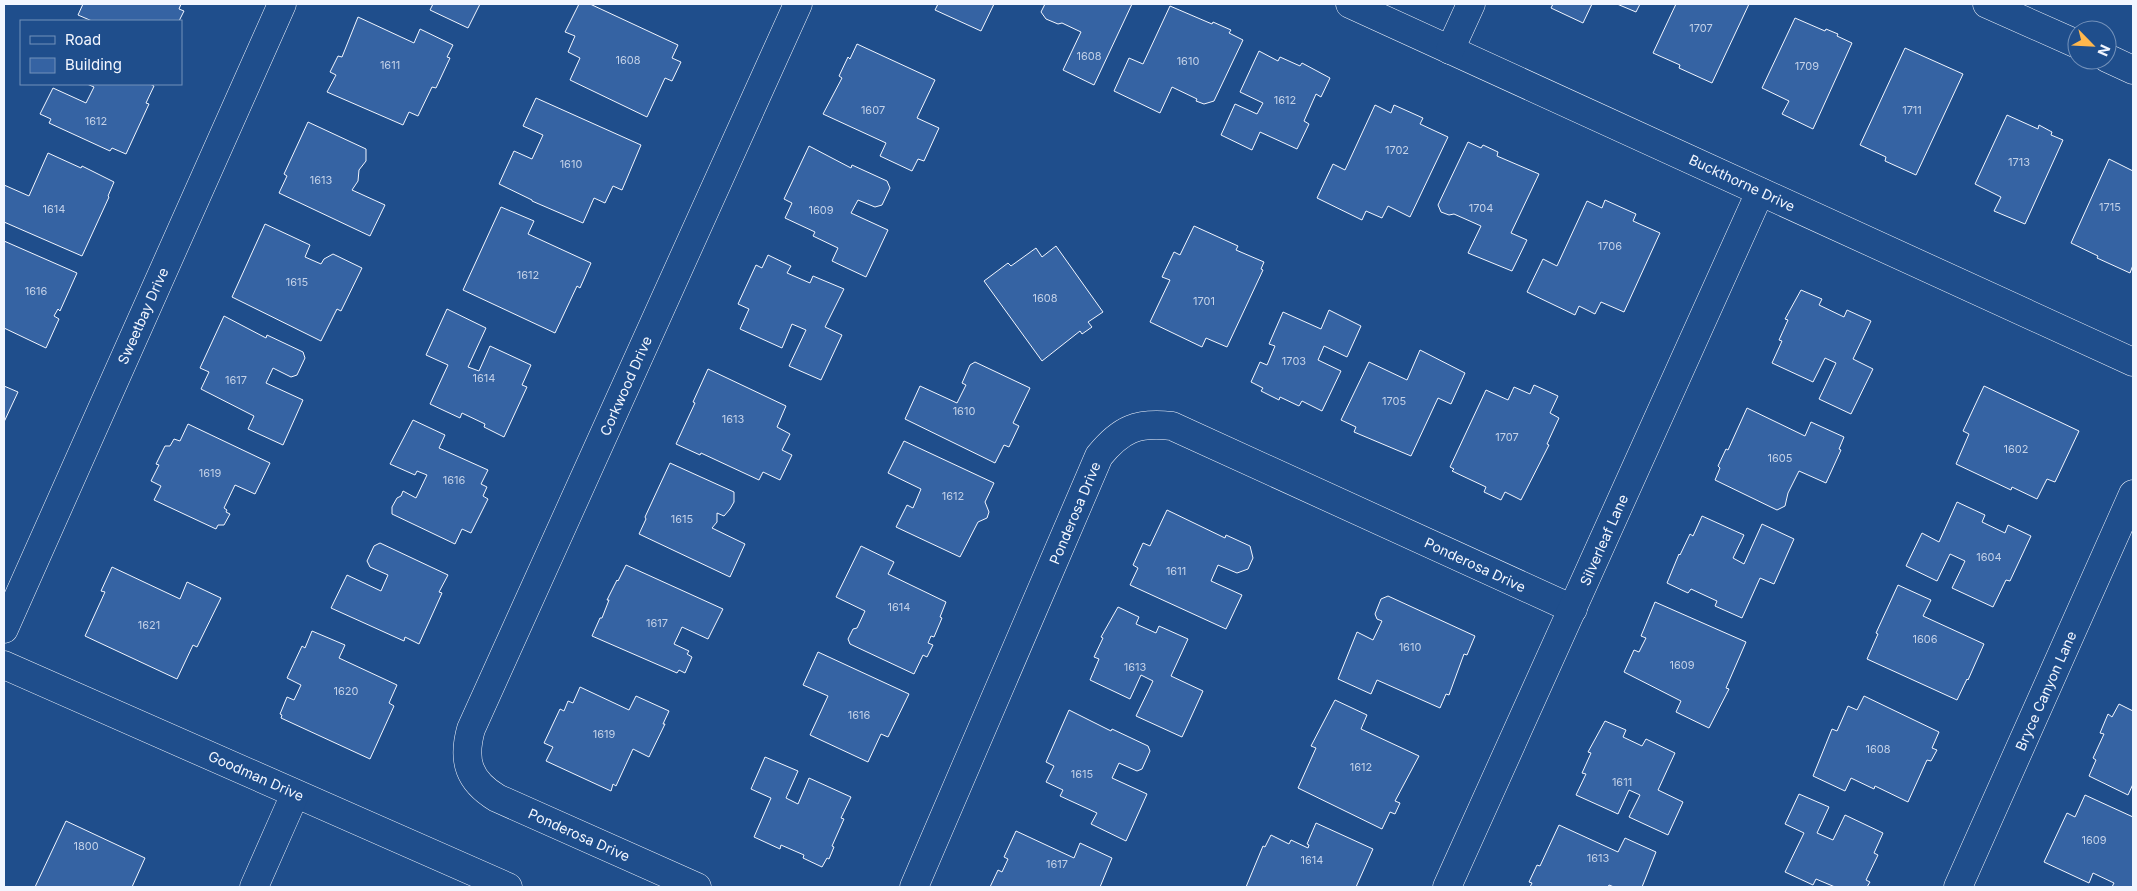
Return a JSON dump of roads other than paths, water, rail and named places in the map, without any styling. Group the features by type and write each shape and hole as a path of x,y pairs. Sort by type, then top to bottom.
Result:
{"street":[{"name":"Sweetbay Drive","path":"4,629 282,4"},
{"name":"Corkwood Drive","path":"471,771 467,761 466,745 471,729 798,4"},
{"name":"Buckthorne Drive","path":"1350,4 2133,362"},
{"path":"1450,50 1471,4"},
{"path":"1987,4 2067,40"},
{"path":"2117,63 2133,70"},
{"name":"Silverleaf Lane","path":"1447,887 1760,192"},
{"name":"Ponderosa Drive","path":"914,887 1099,456 1112,440 1131,429 1151,424 1172,426 1572,609"},
{"name":"Bryce Canyon Lane","path":"1958,887 2133,494"},
{"name":"Goodman Drive","path":"4,665 508,887"},
{"name":"Ponderosa Drive","path":"471,771 483,790 497,798 697,887"},
{"path":"254,887 295,794"}]}
